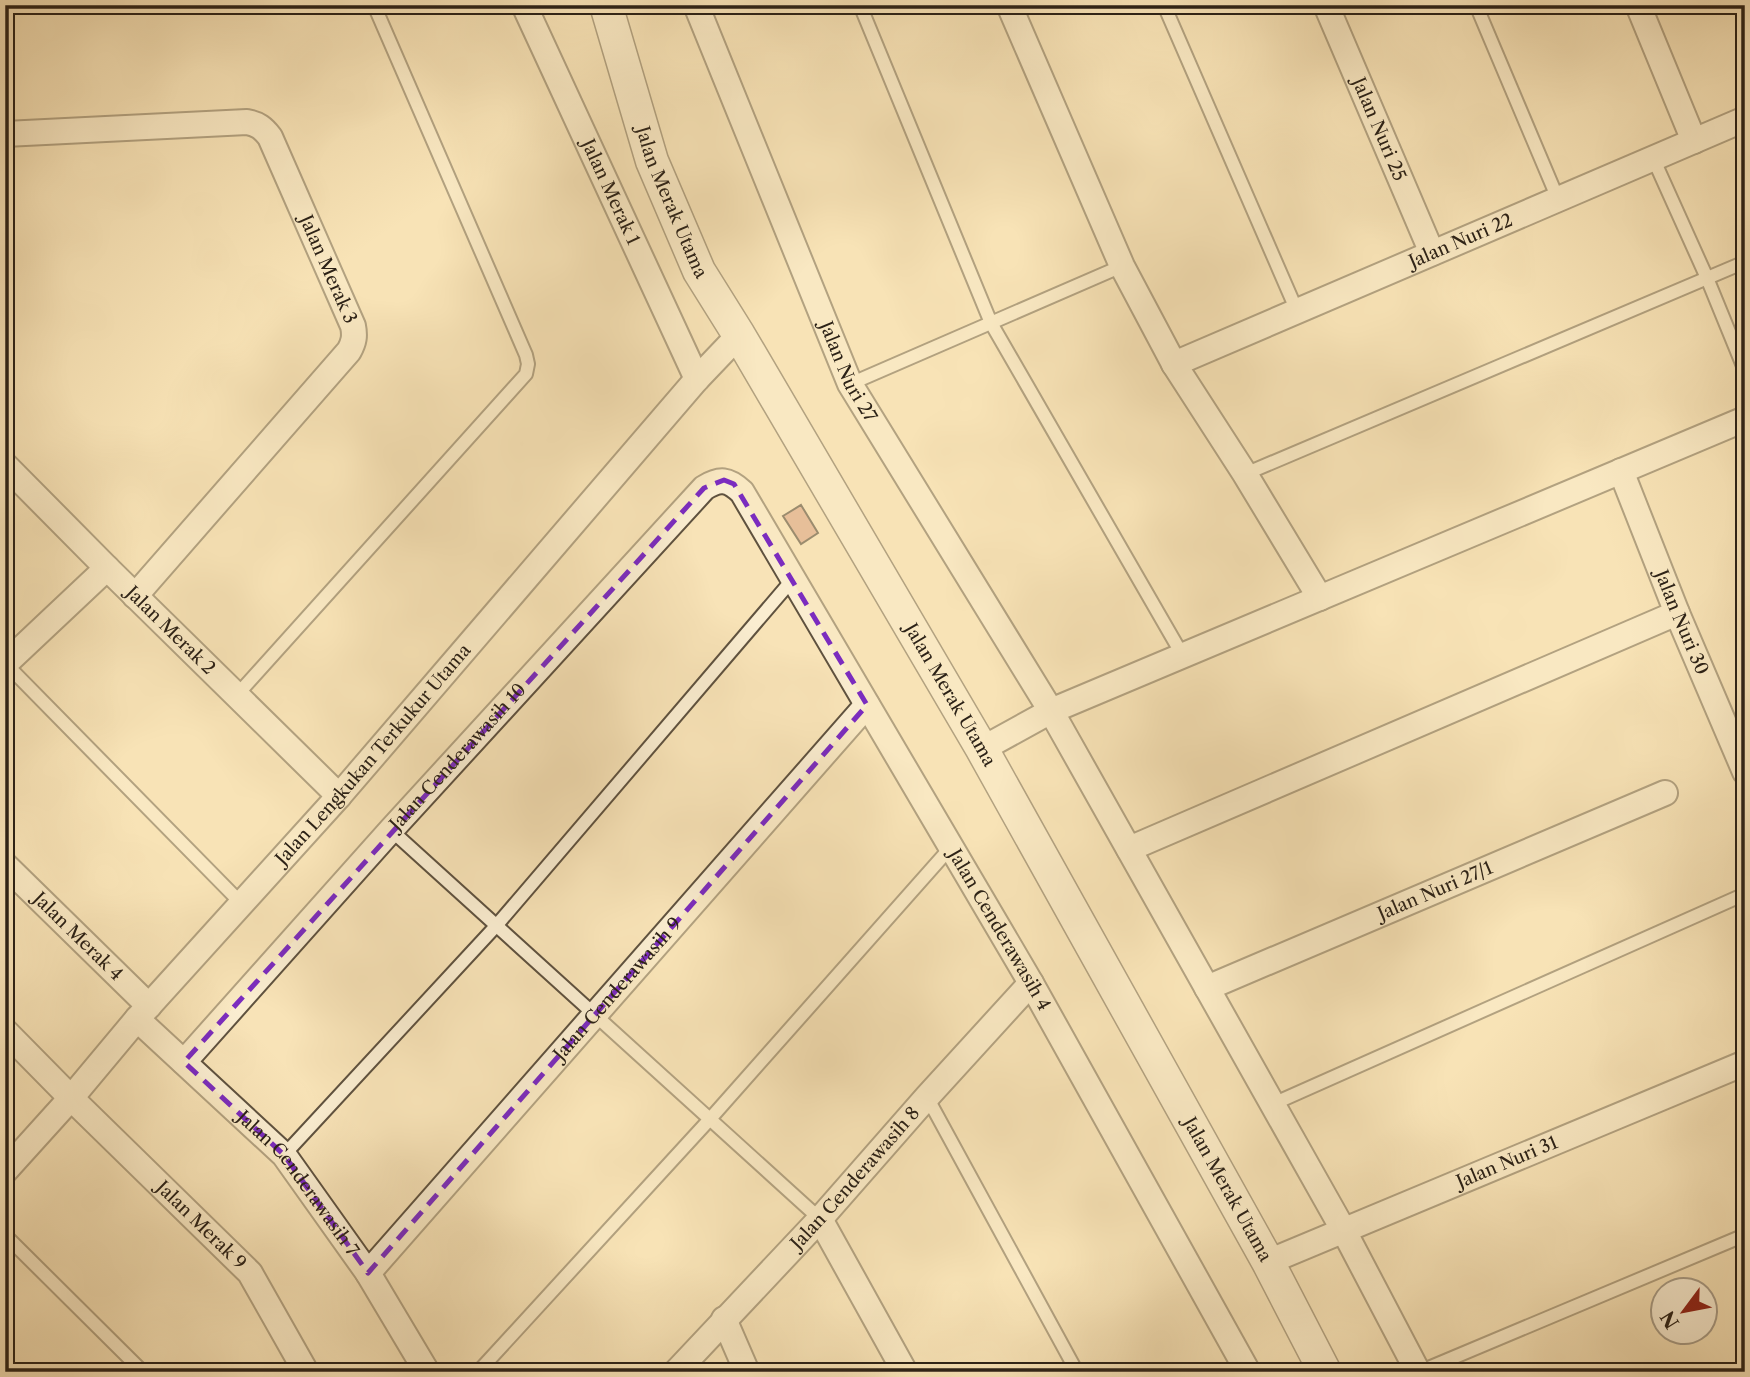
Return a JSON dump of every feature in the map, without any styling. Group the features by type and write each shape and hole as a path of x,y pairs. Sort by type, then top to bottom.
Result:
{"street":[{"name":"Jalan Merak 1","path":"524,5 697,379"},
{"name":"Jalan Merak Utama","path":"606,5 652,161 699,271 982,749 1268,1262 1325,1372"},
{"name":"Jalan Nuri 27","path":"696,5 850,384 1051,711 1344,1231 1419,1372"},
{"path":"1009,5 1122,266 1174,364 1320,598"},
{"name":"Jalan Nuri 25","path":"1326,5 1432,253"},
{"path":"1638,5 1694,141"},
{"name":"Jalan Nuri 22","path":"1174,364 1745,119"},
{"name":"Jalan Merak 3","path":"5,134 247,122 256,124 270,137 353,326 354,343 349,351 135,596"},
{"name":"Jalan Lengkukan Terkukur Utama","path":"5,1171 143,1012 339,796 697,379 739,335"},
{"path":"982,749 1051,711 1745,419"},
{"name":"Jalan Merak 2","path":"5,465 339,796"},
{"name":"Jalan Nuri 30","path":"1621,471 1677,613 1745,772"},
{"name":"Jalan Cenderawasih 10","path":"184,1062 391,830 704,488 724,480 734,484 742,492"},
{"name":"Jalan Cenderawasih 4","path":"742,492 1031,983 1248,1372"},
{"path":"5,663 107,568"},
{"path":"1129,849 1677,613"},
{"name":"Jalan Cenderawasih 9","path":"368,1273 867,705"},
{"name":"Jalan Nuri 27/1","path":"1207,988 1665,793"},
{"name":"Jalan Merak 4","path":"5,865 143,1012"},
{"name":"Jalan Cenderawasih 8","path":"676,1372 820,1219 1031,983"},
{"name":"Jalan Cenderawasih 7","path":"143,1012 184,1062 284,1155 368,1273 427,1372"},
{"name":"Jalan Merak 9","path":"5,1031 250,1273 306,1372"},
{"name":"Jalan Nuri 31","path":"1268,1262 1745,1063"},
{"path":"820,1219 905,1372"},
{"path":"724,1319 747,1372"}],"lane":[{"path":"237,695 512,391 526,373 528,365 374,5"},
{"path":"860,5 991,323 1183,656"},
{"path":"1164,5 1297,311"},
{"path":"1476,5 1558,199"},
{"path":"1653,158 1745,371"},
{"path":"1245,474 1745,262"},
{"path":"850,384 1122,266"},
{"path":"284,1155 496,926 793,579"},
{"path":"5,663 242,904"},
{"path":"391,830 820,1219"},
{"path":"478,1372 710,1119 951,847"},
{"path":"1273,1104 1745,894"},
{"path":"927,1097 1077,1372"},
{"path":"1419,1372 1745,1235"},
{"path":"5,1236 143,1372"}],"highlighted area":[{"path":"724,480 734,484 867,705 368,1273 284,1155 184,1062 704,488"}],"building":[{"path":"801,505 818,533 801,544 783,516"}]}
